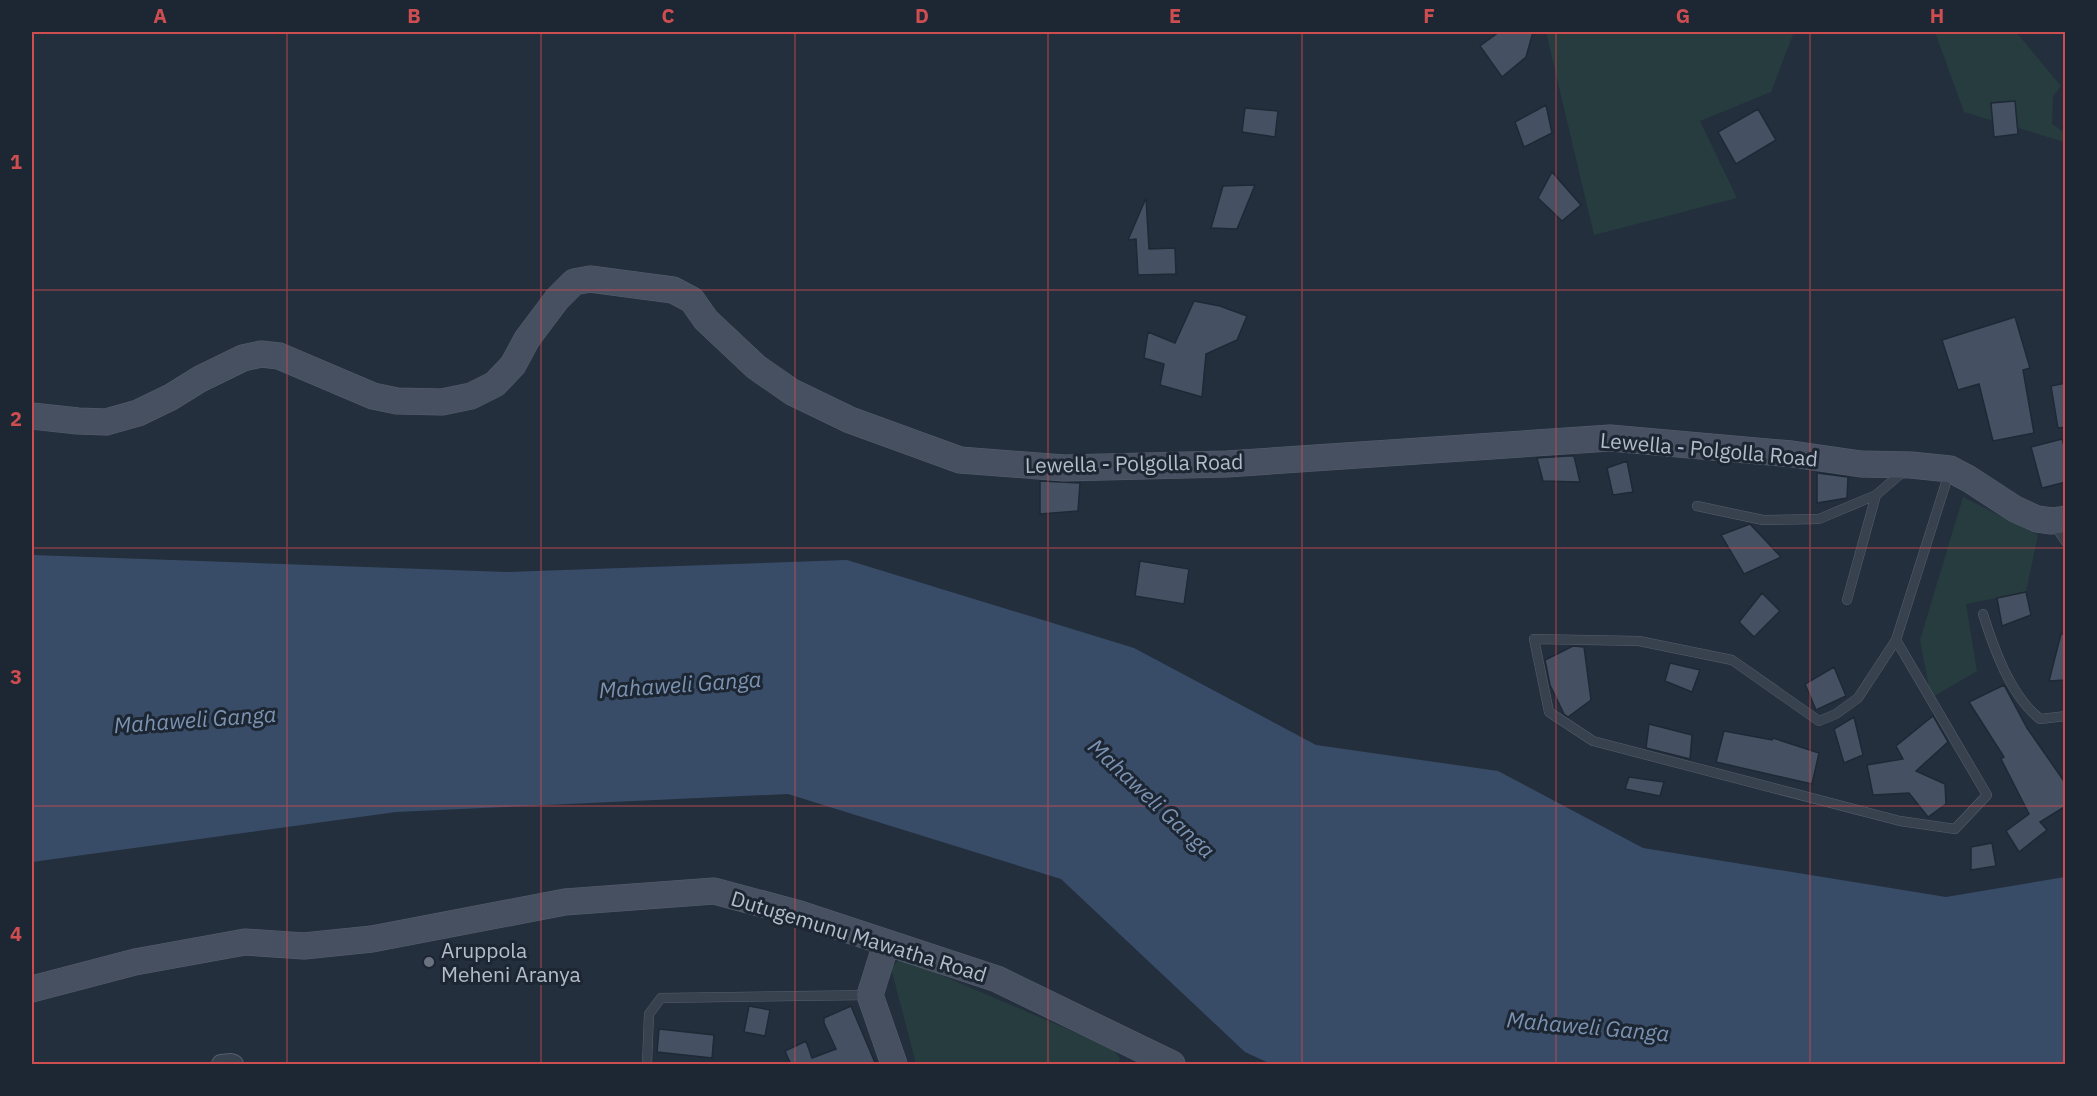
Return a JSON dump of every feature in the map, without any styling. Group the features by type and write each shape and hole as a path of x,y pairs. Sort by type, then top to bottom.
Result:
{"street":[{"name":"Lewella - Polgolla Road","path":"32,416 106,422 138,413 171,397 201,378 243,358 261,354 279,356 357,390 397,401 442,402 471,396 495,384 513,365 527,339 557,299 574,282 590,279 673,291 692,300 706,320 756,367 792,392 850,420 960,460 1064,468 1227,464 1610,438 1792,454 1861,464 1911,465 1950,469 2015,508 2061,527"},
{"name":"Dutugemunu Mawatha Road","path":"32,989 135,962 245,942 304,946 372,939 565,902 714,891 800,914 997,979 1172,1065"},
{"path":"886,944 870,995 894,1065"},
{"path":"221,1065 231,1063 234,1065"}],"lane":[{"path":"1697,506 1763,520 1820,519 1876,495 1911,465"},
{"path":"1896,640 1987,795 1954,829 1900,821 1593,741 1549,712 1534,639 1639,640 1732,660 1819,721 1836,714 1858,698 1896,640 1950,469"},
{"path":"1847,600 1876,495"},
{"path":"1983,614 1996,655 2027,709 2040,718 2066,716"},
{"path":"647,1065 649,1014 661,998 870,995"}],"green space":[{"path":"1546,32 1794,32 1771,92 1700,121 1737,198 1594,235"},
{"path":"1935,32 2016,32 2061,86 2053,96 2052,124 2065,133 2065,142 1964,112"},
{"path":"1963,497 2038,535 2026,592 1966,604 1977,671 1931,698 1920,640"},
{"path":"901,958 1112,1048 1120,1058 1118,1064 916,1064 891,968"}],"water":[{"name":"Mahaweli Ganga","path":"32,555 506,572 847,560 1134,648 1316,745 1498,771 1643,848 1946,897 2065,877 2065,1064 1271,1064 1245,1052 1061,879 788,794 396,812 32,862"}],"building":[{"path":"1499,32 1533,32 1526,57 1502,77 1480,46"},
{"path":"2015,101 2018,134 1994,137 1991,103"},
{"path":"1546,105 1552,133 1524,147 1515,122"},
{"path":"1245,108 1278,111 1275,137 1242,132"},
{"path":"1758,109 1776,140 1736,164 1718,132"},
{"path":"1552,172 1581,205 1562,221 1538,198"},
{"path":"1255,185 1237,229 1211,228 1223,186"},
{"path":"1146,198 1149,249 1175,248 1176,274 1138,275 1136,239 1128,240"},
{"path":"1194,301 1220,306 1247,316 1237,340 1206,354 1202,397 1160,385 1164,364 1144,358 1148,332 1175,343"},
{"path":"2015,317 2030,368 2023,370 2034,433 1993,441 1979,384 1958,390 1942,340"},
{"path":"2066,383 2066,427 2058,428 2051,386"},
{"path":"2062,439 2066,452 2066,482 2042,488 2031,447"},
{"path":"1574,456 1580,482 1543,481 1537,458"},
{"path":"1627,461 1633,492 1613,495 1607,468"},
{"path":"1817,473 1848,477 1847,498 1817,503"},
{"path":"1040,481 1080,483 1078,511 1040,514"},
{"path":"1750,524 1781,557 1744,574 1721,535"},
{"path":"1140,561 1189,569 1184,604 1135,596"},
{"path":"2026,592 2031,615 2002,626 1997,598"},
{"path":"1762,593 1780,611 1754,637 1739,622"},
{"path":"2061,634 2066,634 2066,680 2049,681"},
{"path":"1573,646 1584,647 1591,700 1568,717 1564,714 1550,685 1545,660"},
{"path":"1670,663 1700,670 1692,692 1665,681"},
{"path":"1834,667 1846,696 1816,710 1805,684"},
{"path":"2004,685 2027,728 2066,784 2066,806 2040,822 2047,830 2019,852 2006,831 2029,814 2001,759 2004,757 1969,702"},
{"path":"1933,716 1948,742 1916,771 1945,784 1946,804 1928,817 1909,793 1873,795 1867,765 1903,759 1896,746"},
{"path":"1854,717 1863,755 1844,763 1834,729"},
{"path":"1649,724 1692,735 1690,759 1646,748"},
{"path":"1724,731 1772,740 1773,738 1819,753 1812,784 1716,762"},
{"path":"1629,777 1664,782 1660,796 1625,789"},
{"path":"1992,843 1996,866 1971,870 1971,847"},
{"path":"749,1006 770,1010 765,1036 744,1032"},
{"path":"851,1006 876,1065 791,1065 785,1051 806,1041 812,1058 836,1049 824,1023 824,1018"},
{"path":"659,1029 714,1035 712,1058 657,1052"}],"place":[{"name":"Aruppola Meheni Aranya","path":"429,962"}]}
